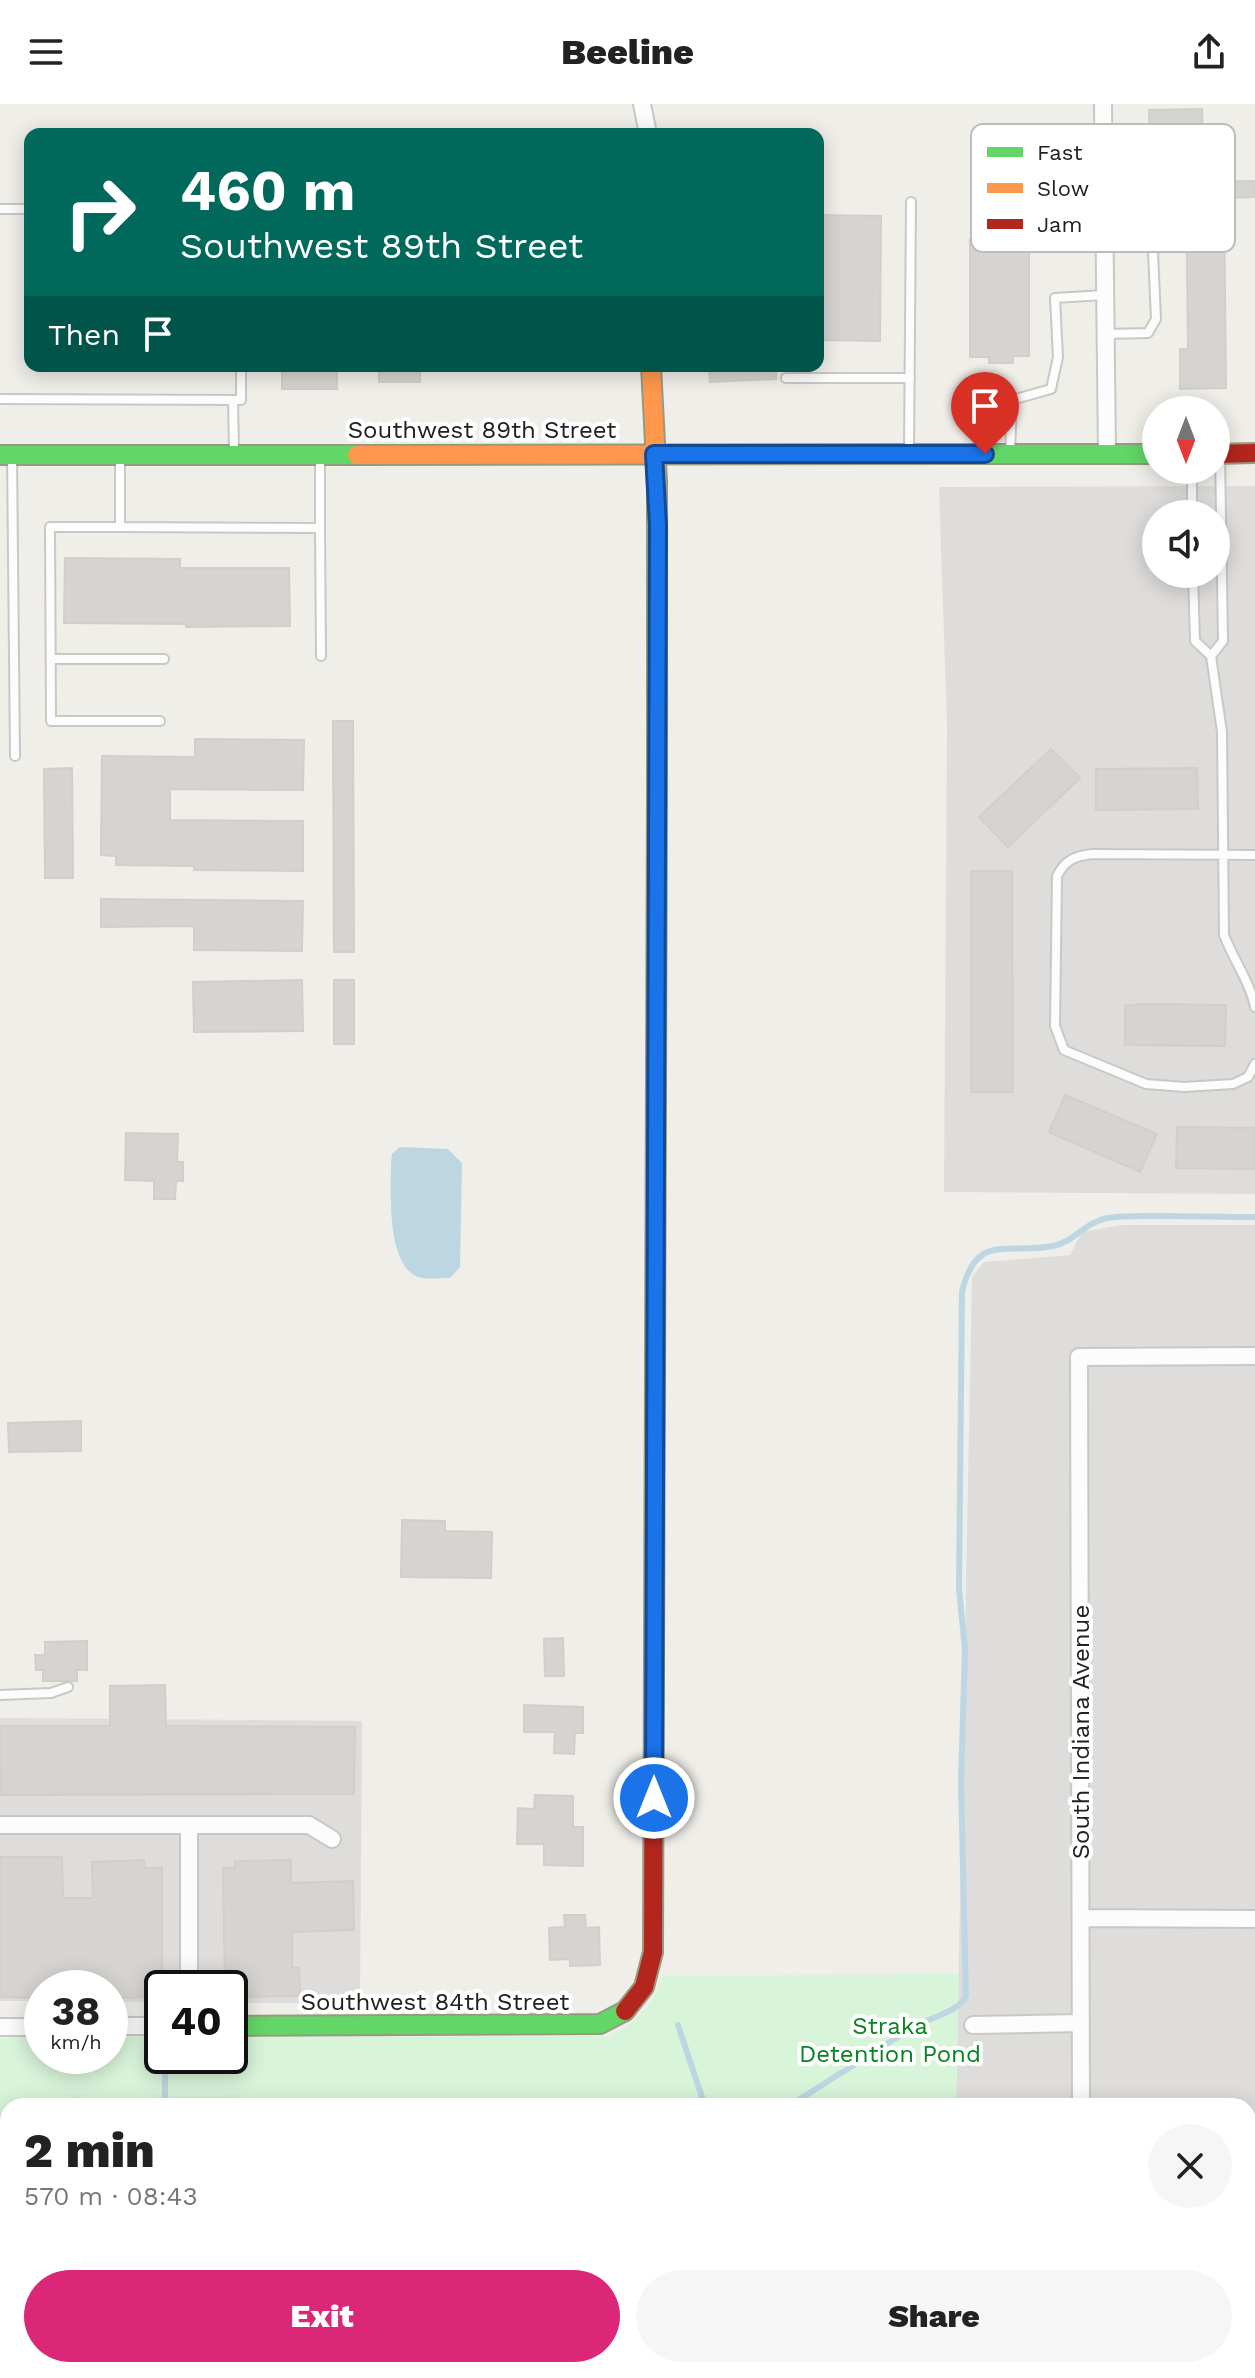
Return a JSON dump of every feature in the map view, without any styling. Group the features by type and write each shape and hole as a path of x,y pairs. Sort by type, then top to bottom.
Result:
{"street":[{"path":"642,104 647,128"},
{"path":"1104,252 1107,454"},
{"path":"651,372 654,454"},
{"path":"1230,454 1255,453"},
{"name":"Southwest 84th Street","path":"248,2026 583,2026 613,2020 634,2003 649,1977 653,1952 658,542 654,454"},
{"name":"Southwest 89th Street","path":"6,455 1142,454"},
{"name":"South Indiana Avenue","path":"1081,2098 1079,1357 1255,1356"},
{"path":"0,1825 309,1825 332,1839"},
{"path":"189,1825 189,1970"},
{"path":"1081,1918 1255,1919"},
{"path":"973,2025 1081,2023"},
{"path":"0,2027 24,2027"}],"lane":[{"path":"909,454 911,202"},
{"path":"0,209 24,209"},
{"path":"1105,334 1148,333 1156,319 1153,252"},
{"path":"1010,454 1012,400 1051,389 1058,357 1055,298 1104,295"},
{"path":"0,399 241,400 241,372"},
{"path":"786,378 910,378"},
{"path":"233,400 234,455"},
{"path":"6,455 15,756"},
{"path":"120,455 120,527"},
{"path":"320,455 321,656"},
{"path":"1211,656 1223,641 1219,484"},
{"path":"160,721 51,721 50,527 320,528"},
{"path":"1193,588 1195,641 1211,656 1222,732 1224,935 1252,993 1255,1007"},
{"path":"51,659 164,659"},
{"path":"1255,855 1092,854 1074,856 1062,866 1057,876 1055,1026 1064,1050 1146,1084 1184,1087 1233,1084 1248,1077 1255,1064"},
{"path":"0,1695 51,1693 68,1687"}],"shaded area":[{"path":"1255,486 1255,1194 944,1192 947,725 939,487"},
{"path":"1122,1225 1255,1225 1255,2098 956,2098 972,1277 984,1262 1070,1255 1082,1232"},
{"path":"0,1718 362,1721 360,2003 248,2003 248,1970 144,1970 144,2002 128,2002 128,1970 24,1970 24,2001 0,2001"}],"green space":[{"name":"Straka Detention Pond","path":"959,1974 956,2098 0,2098 0,2038 24,2037 24,2074 128,2074 128,2037 144,2037 144,2074 248,2074 248,2037 609,2036 628,2025 653,1997 663,1976"}],"water":[{"path":"400,1147 448,1149 462,1163 460,1267 450,1278 418,1277 408,1270 400,1258 392,1226 391,1163 392,1154"}],"building":[{"path":"1202,109 1202,124 1149,124 1149,110"},
{"path":"1235,181 1255,181 1255,197 1235,198"},
{"path":"824,215 881,216 880,341 824,340"},
{"path":"970,239 971,252 1029,252 1029,356 1013,356 1013,363 989,363 989,357 970,357"},
{"path":"1187,252 1225,252 1226,388 1180,389 1180,349 1188,349"},
{"path":"282,372 337,372 337,389 282,389"},
{"path":"379,372 420,372 420,382 379,382"},
{"path":"709,372 776,372 776,379 710,382"},
{"path":"65,558 180,559 180,568 289,568 290,626 64,623"},
{"path":"333,721 353,721 354,952 334,952"},
{"path":"195,739 304,740 303,790 170,789 170,820 303,821 303,871 194,870 194,866 116,865 116,856 101,855 102,756 195,757"},
{"path":"1051,749 1080,778 1008,847 979,817"},
{"path":"72,768 73,878 45,878 44,769"},
{"path":"1197,768 1198,809 1096,810 1096,769"},
{"path":"971,871 1012,871 1013,1092 971,1092"},
{"path":"101,899 303,901 302,951 194,950 194,926 101,927"},
{"path":"302,980 303,1031 194,1032 193,982"},
{"path":"334,980 354,980 354,1044 334,1044"},
{"path":"1226,1005 1225,1046 1125,1045 1125,1006"},
{"path":"1065,1095 1157,1134 1140,1172 1049,1132"},
{"path":"1177,1127 1255,1128 1255,1169 1176,1168"},
{"path":"126,1133 178,1134 177,1162 183,1162 183,1181 176,1181 175,1199 154,1199 154,1181 125,1180"},
{"path":"81,1421 81,1451 9,1452 8,1423"},
{"path":"402,1520 445,1521 445,1531 492,1532 491,1578 401,1577"},
{"path":"563,1638 564,1676 545,1676 544,1639"},
{"path":"87,1641 87,1670 77,1670 77,1681 43,1681 43,1670 36,1670 35,1655 45,1655 45,1642"},
{"path":"165,1685 166,1726 355,1727 354,1794 1,1795 0,1726 110,1726 110,1686"},
{"path":"524,1705 583,1707 583,1733 575,1733 574,1754 554,1753 555,1732 524,1732"},
{"path":"535,1795 573,1796 573,1827 583,1827 583,1866 544,1865 544,1844 517,1844 518,1808 534,1809"},
{"path":"0,1857 62,1857 63,1898 93,1898 92,1862 144,1860 144,1868 162,1868 162,1970 144,1970 144,1997 128,1998 128,1970 24,1970 24,1998 0,1997"},
{"path":"291,1860 291,1883 353,1881 354,1930 292,1932 292,1968 299,1968 300,1996 248,1997 248,1970 225,1970 223,1868 235,1868 235,1861"},
{"path":"564,1915 585,1915 586,1928 599,1927 600,1965 570,1966 570,1959 550,1960 549,1928 565,1927"}],"waterway":[{"path":"802,2098 915,2026 958,2006 966,1996 961,1782 965,1650 959,1588 962,1292 968,1273 985,1253 1060,1244 1107,1218 1255,1217"},
{"path":"678,2025 702,2098"},
{"path":"165,2074 165,2098"}],"traffic: fast":[{"path":"951,454 1142,454"},
{"path":"0,455 357,455"},
{"path":"657,482 657,794"},
{"path":"248,2026 600,2024 625,2011"}],"traffic: slow":[{"path":"651,372 657,482"},
{"path":"357,455 951,454"},
{"path":"655,1367 657,794"}],"traffic: jam":[{"path":"1230,454 1255,453"},
{"path":"625,2011 644,1987 653,1952 655,1367"}],"route":[{"path":"654,1798 658,525 654,454 985,454"}]}
